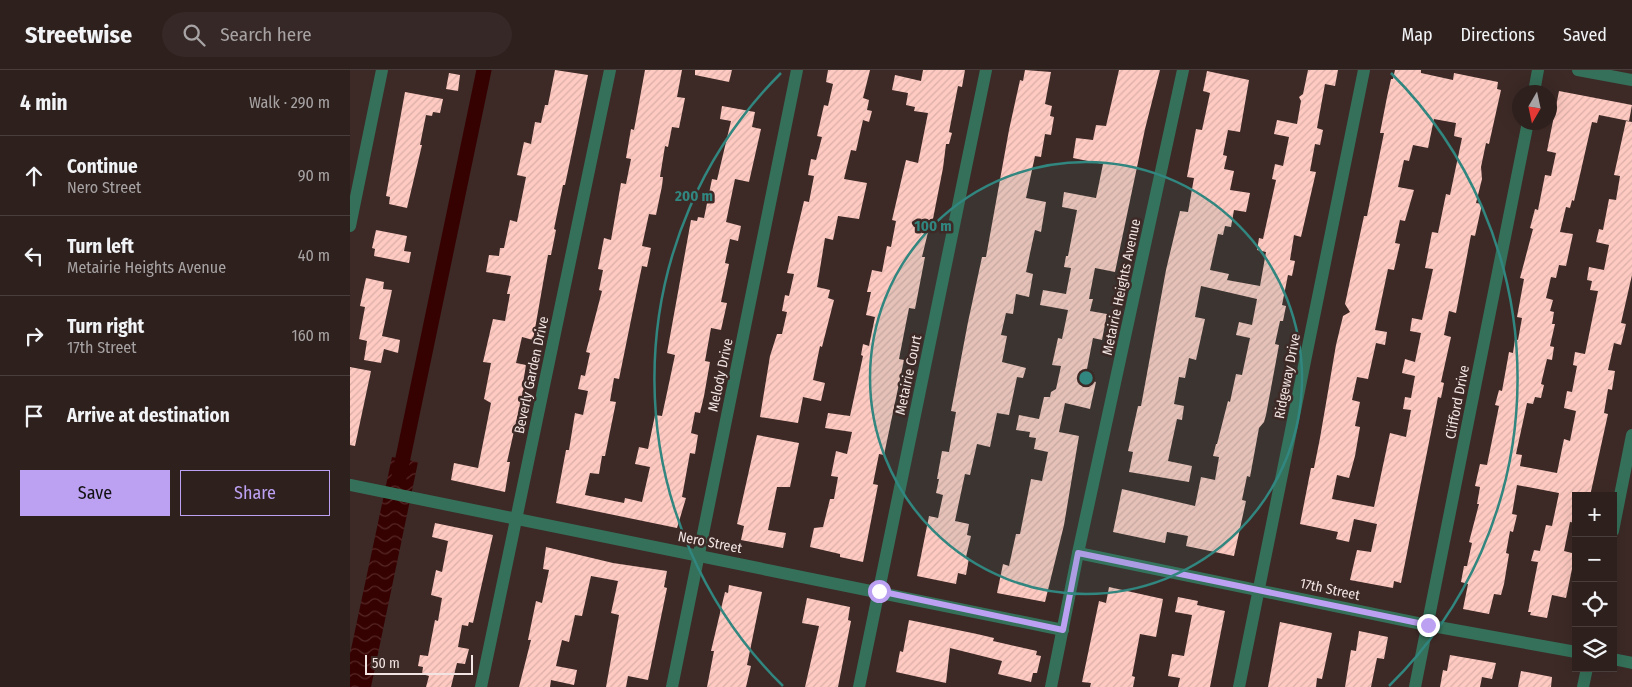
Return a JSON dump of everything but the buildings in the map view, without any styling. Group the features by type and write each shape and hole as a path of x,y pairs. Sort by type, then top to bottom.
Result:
{"street":[{"path":"350,226 382,70"},
{"name":"Beverly Garden Drive","path":"481,687 610,70"},
{"name":"Melody Drive","path":"672,687 797,70"},
{"name":"Metairie Court","path":"859,687 986,70"},
{"name":"Metairie Heights Avenue","path":"1052,687 1078,553 1183,70"},
{"name":"Ridgeway Drive","path":"1239,687 1364,70"},
{"path":"1535,85 1538,70"},
{"path":"1578,70 1632,80"},
{"name":"Clifford Drive","path":"1415,687 1526,130"},
{"path":"1617,511 1632,435"},
{"name":"Nero Street","path":"350,485 516,520 879,591 1063,630"},
{"name":"17th Street","path":"1078,553 1428,625 1572,651"},
{"path":"1617,660 1632,663"},
{"path":"1583,687 1586,672"}],"water":[{"path":"392,457 418,462 371,687 350,687 350,654"}],"waterway":[{"path":"399,477 484,70"}],"route":[{"path":"879,591 1063,630 1078,553 1428,625"}]}
